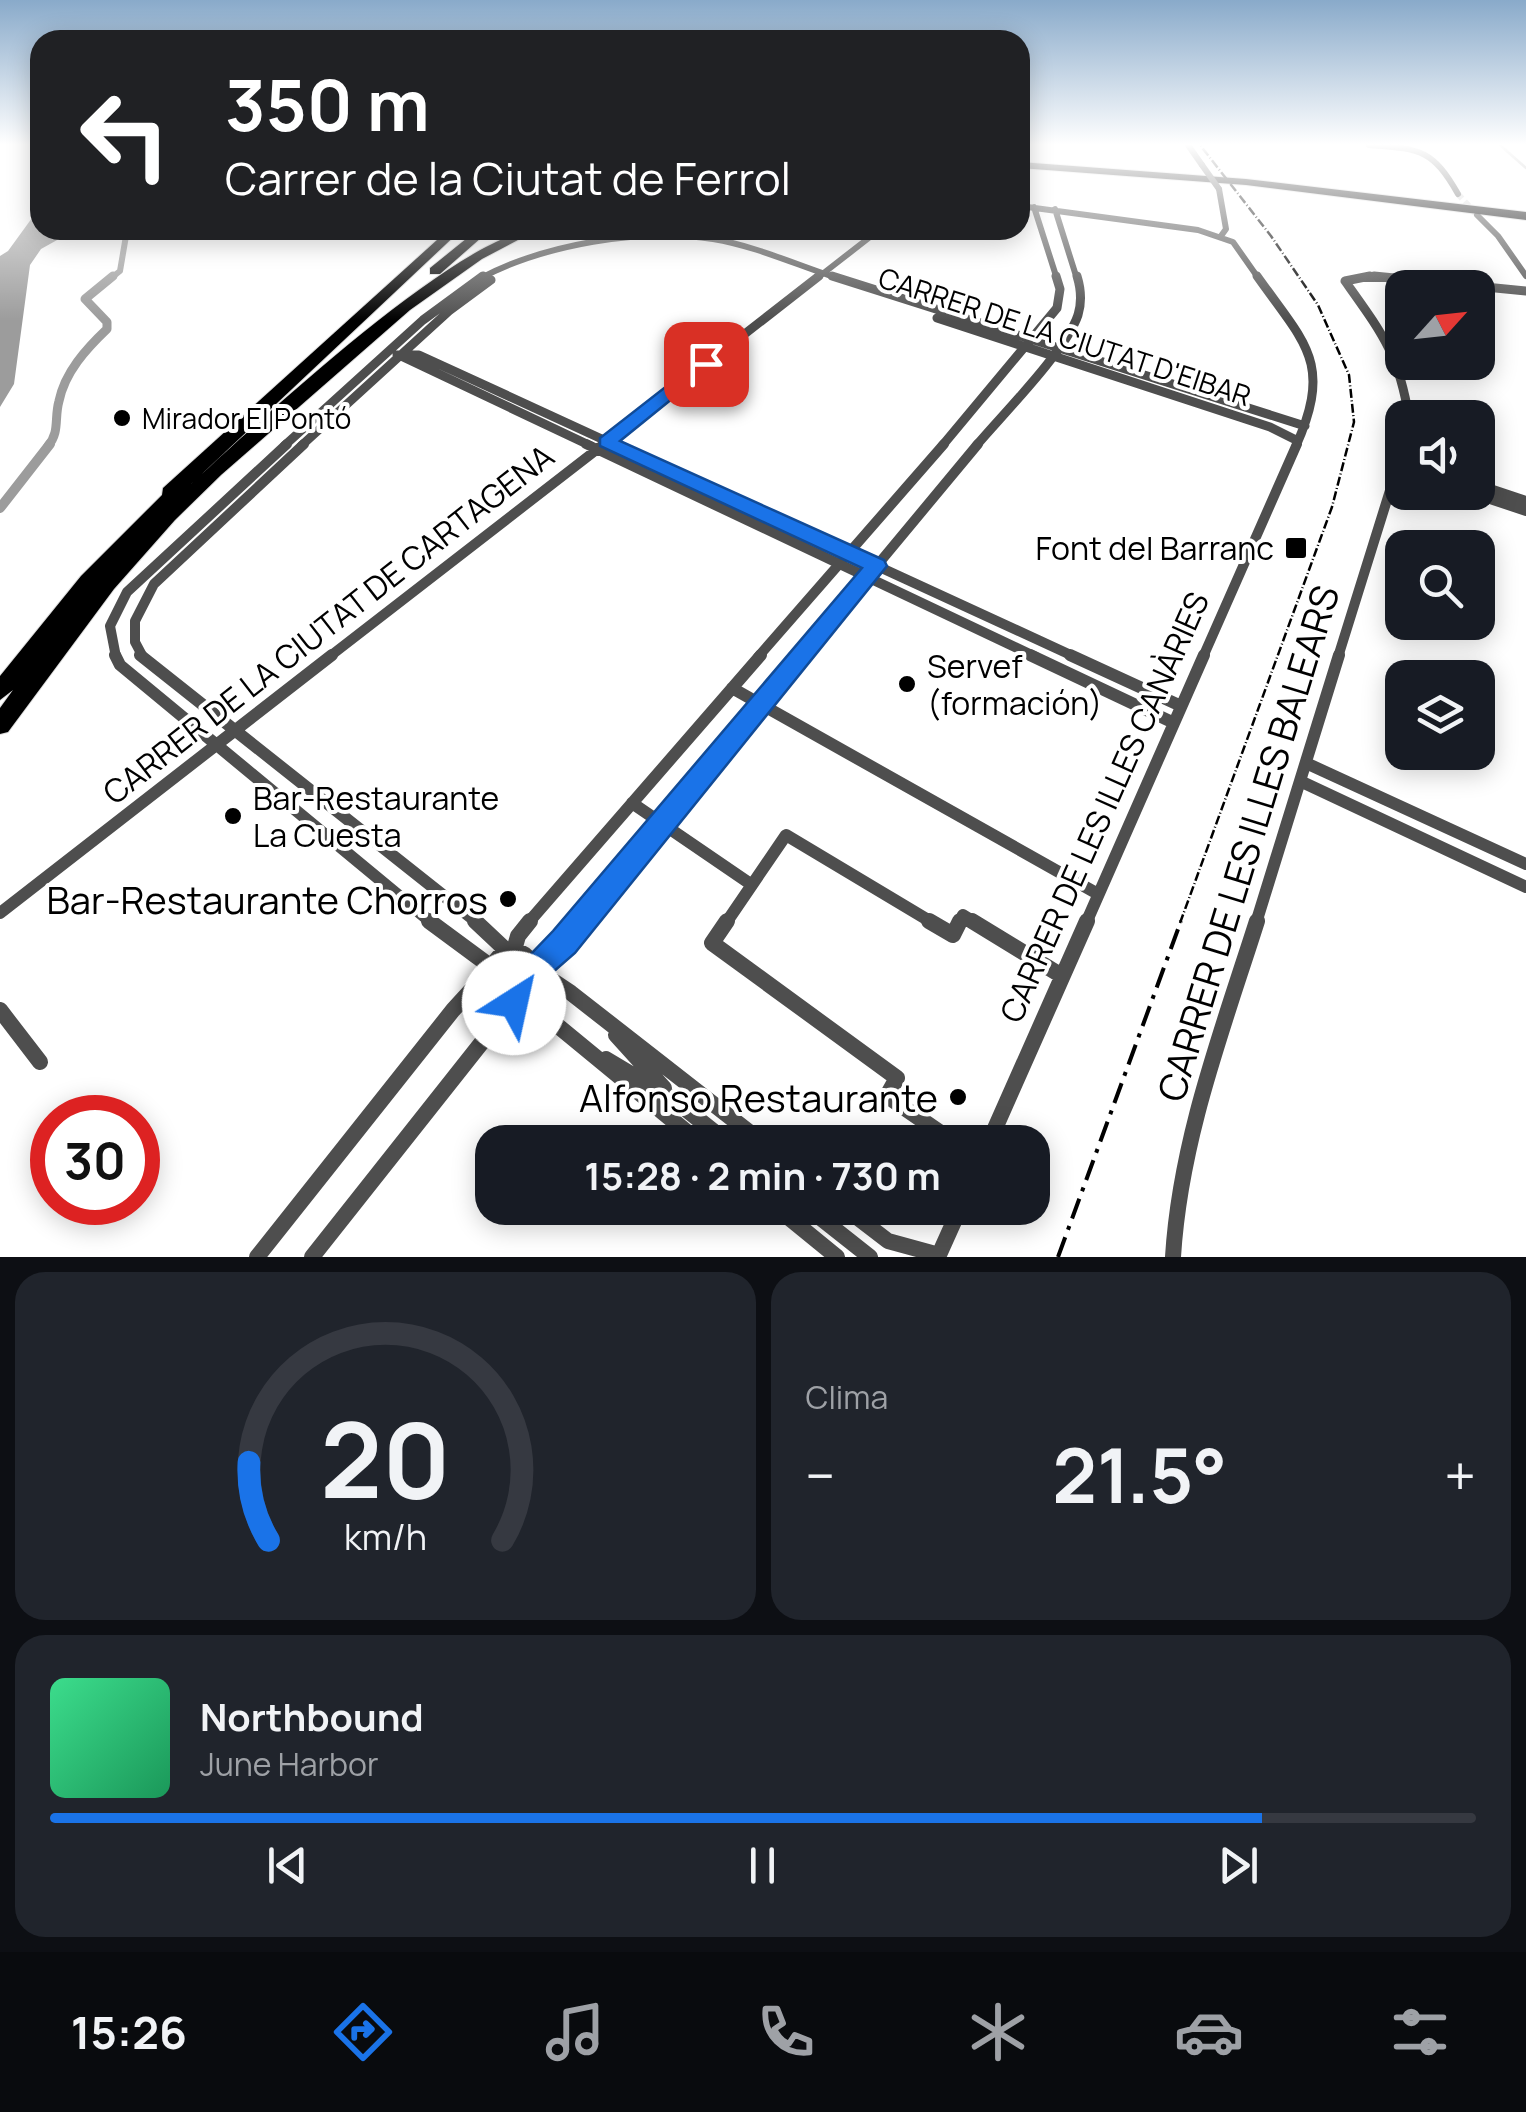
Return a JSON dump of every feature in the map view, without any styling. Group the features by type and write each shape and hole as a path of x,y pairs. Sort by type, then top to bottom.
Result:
{"highway":[{"path":"1423,204 1475,209 1526,208"},
{"path":"1441,204 1526,216"},
{"path":"0,691 88,580 184,478 444,240"},
{"path":"156,508 472,240"},
{"path":"0,725 53,649 106,585 227,460 427,290 511,240"}],"street":[{"path":"1030,207 1222,236 1226,229 1222,204"},
{"path":"257,1257 453,1010 493,972 532,918 1030,344 1056,308 1060,289 1034,207"},
{"path":"526,980 564,942 1054,352 1078,316 1081,290 1055,209"},
{"path":"1475,209 1526,276"},
{"name":"CARRER DE LES ILLES CANÀRIES","path":"996,1125 1298,441 1316,385 1309,350 1240,250 1222,236"},
{"name":"CARRER DE LA CIUTAT D'EIBAR","path":"394,354 476,280 516,261 624,240"},
{"name":"CARRER DE LA CIUTAT D'EIBAR","path":"717,240 1054,352 1270,427 1298,441"},
{"name":"CARRER DE LA CIUTAT DE CARTAGENA","path":"0,913 865,240"},
{"path":"1406,400 1402,373 1390,344 1348,288 1348,278 1371,276 1526,290"},
{"name":"CARRER DE LA CIUTAT D'EIBAR","path":"1054,352 1304,426"},
{"path":"394,354 1174,723"},
{"path":"312,1257 514,1003 526,980 531,957 511,951 139,654 132,637 134,614 162,574 394,354"},
{"path":"740,1125 547,977 498,988 493,972 120,665 107,645 110,621 121,599 147,570 394,354 419,356 1181,706"},
{"path":"1495,491 1526,501"},
{"path":"1495,501 1526,511"},
{"name":"CARRER DE LES ILLES BALEARS","path":"1174,1257 1176,1210 1190,1136 1386,510"},
{"path":"732,688 1098,894"},
{"path":"1306,763 1526,864"},
{"path":"1300,782 1526,887"},
{"path":"632,804 752,885"},
{"path":"928,1125 887,1096 897,1078 712,943 786,835 953,935 963,915 1062,976"},
{"path":"526,980 530,1003 677,1125"},
{"path":"0,1010 40,1062"},
{"path":"593,1010 673,1099"},
{"path":"572,1038 673,1099 706,1125"},
{"path":"798,1225 837,1257"},
{"path":"830,1225 870,1257"},
{"path":"867,1225 888,1241 939,1256 953,1225"}],"shaded area":[{"path":"30,221 30,240 57,240 41,249 30,265 14,384 0,407 0,256"}],"waterway":[{"path":"110,279 120,271 125,240"},
{"path":"48,446 54,436 66,380 107,329 107,322 85,299 113,276"},
{"path":"0,508 50,444"}],"tunnel":[{"path":"1467,204 1477,215"}],"railway":[{"path":"1180,923 1332,507 1354,422 1349,375 1318,305 1246,204"},
{"path":"1058,1257 1181,921"}],"place":[{"name":"Mirador El Pontó","path":"122,418"},
{"name":"Font del Barranc","path":"1296,548"},
{"name":"Servef (formación)","path":"907,684"},
{"name":"Bar-Restaurante La Cuesta","path":"233,816"},
{"name":"Bar-Restaurante Chorros","path":"508,899"},
{"name":"Alfonso Restaurante","path":"958,1097"}],"route":[{"path":"514,1003 517,990 528,982 534,969 564,942 876,566 606,442 706,364"}]}
